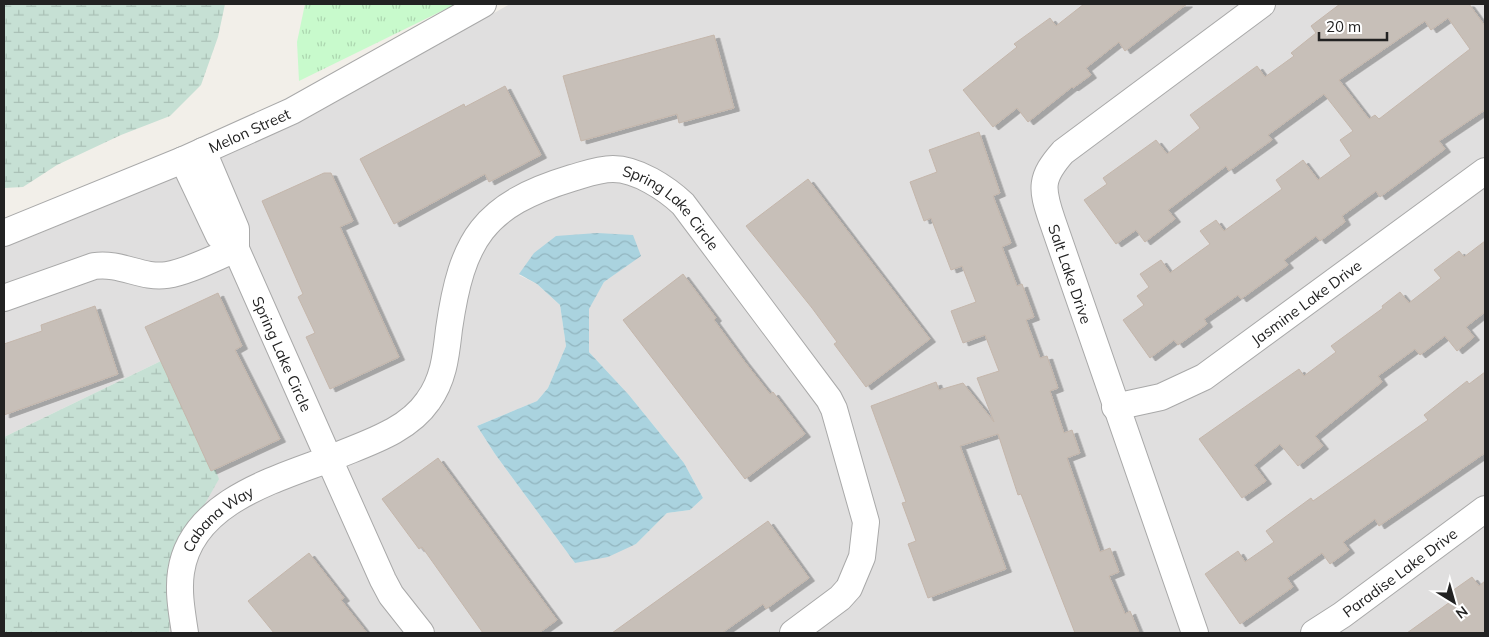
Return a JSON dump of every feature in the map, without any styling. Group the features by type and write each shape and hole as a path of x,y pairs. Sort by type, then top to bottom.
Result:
{"street":[{"name":"Melon Street","path":"4,233 193,156 301,106 483,4"},
{"name":"Salt Lake Drive","path":"1195,633 1115,407 1046,202 1045,177 1050,166 1063,152 1262,4"},
{"name":"Spring Lake Circle","path":"193,156 236,229 236,249 383,580 391,595 421,633"},
{"name":"Spring Lake Circle","path":"328,459 408,423 429,400 443,374 452,310 461,271 474,240 485,224 512,204 558,182 615,169 635,175 675,196 693,215 829,399 834,409 866,522 862,556 849,588 840,598 793,633"},
{"name":"Jasmine Lake Drive","path":"1115,407 1161,397 1204,378 1485,172"},
{"path":"4,298 94,266 109,264 145,273 167,275 236,249"},
{"name":"Cabana Way","path":"185,633 181,600 181,572 185,557 202,526 218,511 239,497 328,459"},
{"name":"Paradise Lake Drive","path":"1314,633 1342,615 1485,509"}],"shaded area":[{"path":"510,4 1485,4 1485,633 169,633 178,551 165,359 4,437 4,246 31,237 178,176 211,247 249,231 218,159 308,118","holes":["640,256 604,282 588,309 589,352 629,395 684,463 703,498 690,510 667,513 636,544 575,563 495,454 477,426 537,401 548,388 566,346 560,305 537,284 519,275"]}],"green space":[{"path":"4,4 225,4 218,37 201,85 170,116 121,135 57,165 23,187 4,188"},
{"path":"305,4 456,4 299,81 297,42"},
{"path":"165,359 190,403 219,479 178,551 169,633 4,633 4,437"}],"water":[{"path":"597,233 633,235 641,256 604,282 589,309 589,352 629,395 684,463 703,498 690,510 667,513 636,544 608,557 575,563 495,454 477,426 537,401 548,388 566,346 560,305 537,284 519,274 534,253 556,236"}],"building":[{"path":"1084,4 1187,4 1125,51 1119,42 1086,68 1091,75 1072,87 1028,122 1017,108 993,127 963,90 1017,47 1014,44 1050,18 1056,26"},
{"path":"1340,4 1469,4 1485,26 1485,110 1439,141 1445,149 1380,197 1376,191 1342,216 1345,222 1320,241 1316,236 1284,260 1288,265 1241,299 1238,295 1204,319 1207,324 1178,345 1174,340 1150,358 1123,320 1144,305 1137,296 1149,287 1140,274 1161,260 1170,273 1210,244 1200,231 1216,220 1224,231 1282,189 1276,180 1303,160 1318,180 1351,156 1340,140 1353,131 1324,94 1268,135 1272,140 1229,171 1226,166 1168,210 1175,219 1145,242 1136,230 1116,244 1084,200 1107,184 1103,178 1156,140 1167,154 1200,128 1190,115 1257,66 1265,77 1294,56 1291,53 1316,33 1311,26","holes":["1448,18 1470,49 1379,119 1375,115 1369,119 1339,80 1425,21 1431,30"]},
{"path":"714,35 734,108 679,123 677,114 581,141 563,76"},
{"path":"505,86 541,155 489,182 485,174 394,224 360,159 464,104 465,107"},
{"path":"979,132 1000,193 993,196 1011,243 1002,247 1017,286 1022,284 1034,317 1026,320 1040,358 1047,356 1058,388 1050,391 1064,433 1072,430 1080,453 1067,458 1100,552 1110,548 1119,572 1109,576 1125,614 1130,611 1139,633 1075,633 1021,494 1018,495 998,434 960,446 1006,569 928,598 908,544 916,541 902,503 906,502 871,406 936,382 939,390 963,383 994,422 977,378 999,371 985,335 963,343 951,311 976,302 962,266 951,270 931,218 924,221 910,182 937,172 929,150"},
{"path":"324,173 331,173 353,221 340,227 399,357 330,389 306,337 315,333 298,297 303,294 262,201"},
{"path":"808,179 930,339 866,387 834,344 837,342 812,308 746,226"},
{"path":"1485,241 1485,312 1466,327 1474,337 1457,351 1445,336 1420,355 1415,349 1378,376 1382,382 1315,436 1323,446 1298,466 1280,444 1254,465 1266,481 1242,498 1199,439 1299,369 1304,376 1336,352 1331,346 1383,308 1382,306 1400,292 1409,303 1441,278 1434,270 1459,251 1464,257"},
{"path":"683,274 716,318 714,320 744,361 770,394 773,392 805,434 745,479 623,320"},
{"path":"218,293 242,346 235,350 280,439 211,471 145,327"},
{"path":"95,306 118,374 4,415 4,344 42,331 41,325"},
{"path":"1485,372 1485,453 1379,526 1375,519 1343,542 1349,550 1330,564 1322,553 1287,578 1293,587 1240,624 1205,574 1238,551 1245,562 1274,542 1266,531 1311,498 1313,501 1428,420 1424,415 1467,381 1469,384"},
{"path":"438,458 557,620 539,633 483,633 422,547 419,549 382,499"},
{"path":"768,521 809,578 766,609 763,604 722,633 612,633"},
{"path":"309,553 344,598 341,600 367,633 274,633 248,601"},
{"path":"1472,577 1479,586 1485,581 1485,633 1407,633 1450,602 1445,596"}]}
